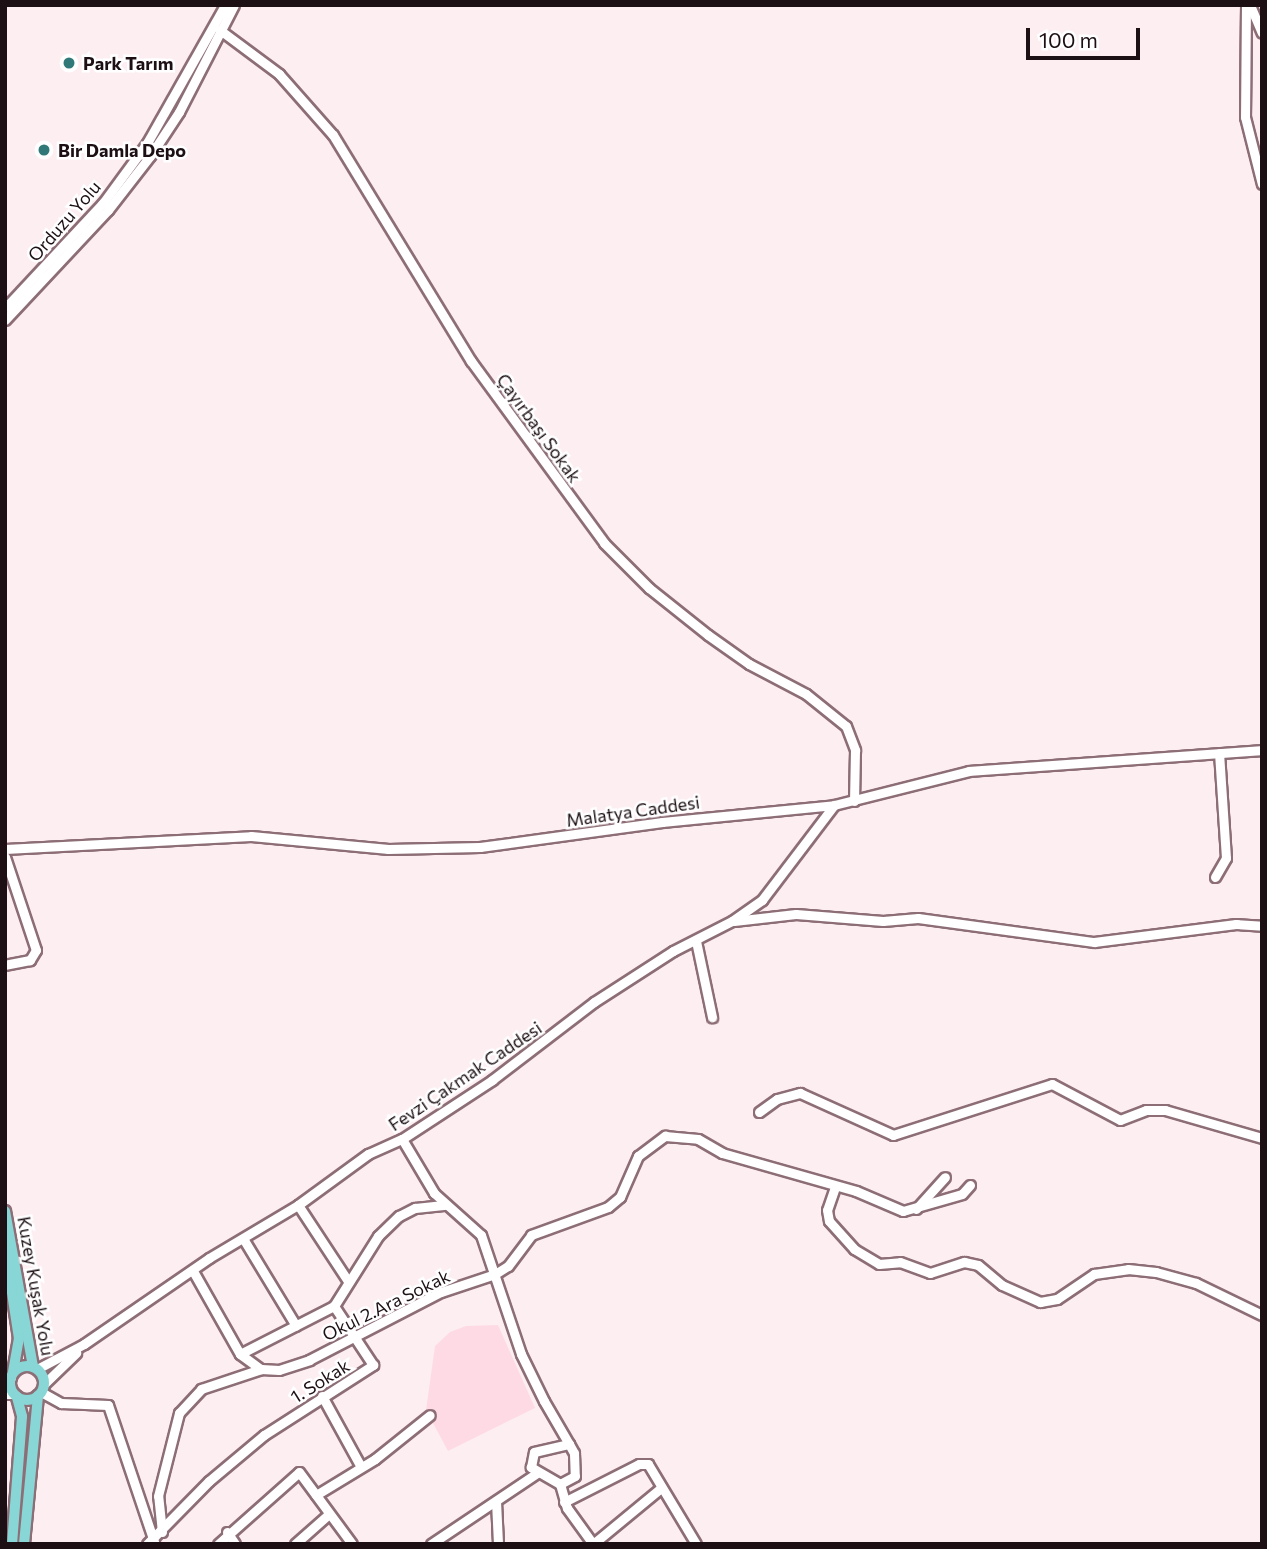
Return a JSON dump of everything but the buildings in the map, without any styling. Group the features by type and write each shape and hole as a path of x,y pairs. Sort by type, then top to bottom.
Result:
{"main road":[{"name":"Kuzey Kuşak Yolu","path":"5,1211 41,1391"},
{"name":"Kuzey Kuşak Yolu","path":"5,1247 19,1351 10,1377 12,1395"},
{"path":"10,1377 22,1367 35,1368"},
{"path":"12,1544 22,1416 12,1395 41,1391 24,1544"}],"street":[{"name":"Orduzu Yolu","path":"5,309 95,212 147,143 225,5"},
{"path":"5,320 108,210 150,156 179,112 234,5"},
{"path":"1248,5 1262,33"},
{"path":"1248,5 1244,117 1262,184"},
{"name":"Çayırbaşı Sokak","path":"220,30 279,74 333,135 471,361 604,543 649,589 708,635 749,664 806,694 846,726 855,750 854,801"},
{"name":"Malatya Caddesi","path":"5,849 251,836 388,849 480,848 673,820 834,805 969,771 1262,750"},
{"path":"1215,877 1226,858 1219,753"},
{"name":"Fevzi Çakmak Caddesi","path":"85,1344 193,1271 298,1206 368,1154 402,1139 521,1061 594,1002 732,921 762,900 834,805"},
{"path":"5,857 36,950 30,960 5,965"},
{"path":"732,921 796,914 883,921 918,918 1094,942 1138,940 1205,927 1262,926"},
{"path":"695,941 712,1017"},
{"path":"759,1112 777,1099 800,1093 893,1135 1052,1084 1120,1120 1146,1110 1165,1110 1262,1138"},
{"name":"Okul 2.Ara Sokak","path":"162,1532 158,1496 179,1413 201,1389 261,1369 292,1367 441,1292 508,1266 531,1235 614,1203 638,1156 665,1136 687,1136 722,1153 835,1187 903,1211 915,1210"},
{"path":"402,1139 446,1205 481,1234 521,1353 569,1444 575,1476 560,1484"},
{"path":"915,1210 945,1177"},
{"path":"915,1210 961,1194 970,1185"},
{"path":"835,1187 827,1210 829,1221 854,1249 879,1264 900,1262 930,1273 964,1262 978,1265 1002,1285 1040,1302 1057,1299 1094,1274 1128,1269 1156,1272 1196,1283 1262,1315"},
{"path":"240,1354 334,1306 378,1236 399,1216 415,1208 446,1205"},
{"path":"298,1206 348,1281"},
{"path":"244,1240 296,1326"},
{"path":"193,1271 240,1354 261,1369"},
{"path":"334,1306 357,1336"},
{"name":"1. Sokak","path":"151,1542 209,1481 322,1396 373,1365 357,1336"},
{"path":"35,1368 85,1344"},
{"path":"85,1344 41,1391 61,1403 108,1405 151,1542"},
{"path":"322,1396 361,1468"},
{"path":"316,1495 361,1468 430,1416"},
{"path":"560,1484 537,1473 530,1461 534,1452 569,1444"},
{"path":"564,1502 639,1464 652,1466 661,1488 696,1544"},
{"path":"218,1544 228,1532 299,1472 352,1544"},
{"path":"431,1544 537,1473"},
{"path":"560,1484 564,1502 593,1544 661,1488"},
{"path":"496,1501 498,1544"},
{"path":"295,1544 329,1514"},
{"path":"228,1532 235,1544"}],"shaded area":[{"path":"498,1325 535,1408 448,1451 426,1410 435,1346 450,1332 466,1326"}],"place":[{"name":"Park Tarım","path":"69,63"},
{"name":"Bir Damla Depo","path":"44,150"}]}
